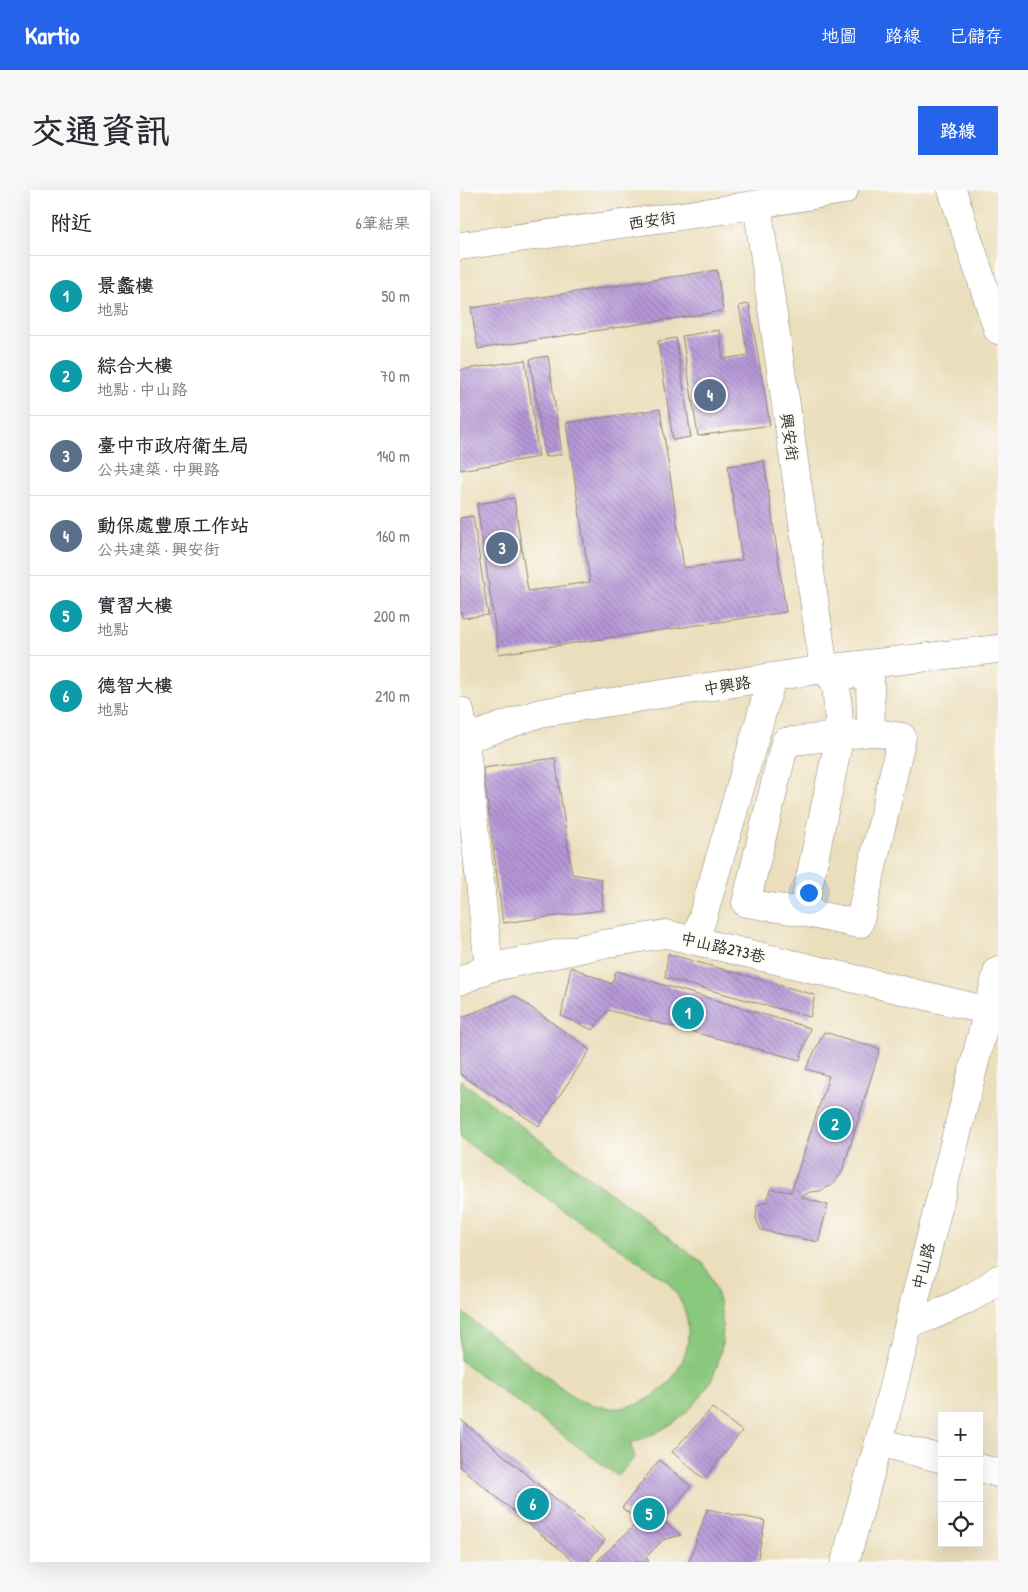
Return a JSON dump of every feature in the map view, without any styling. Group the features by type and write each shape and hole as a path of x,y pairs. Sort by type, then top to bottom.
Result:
{"street":[{"name":"西安街","path":"460,246 844,190"},
{"path":"952,190 992,290 998,330"},
{"name":"興安街","path":"757,204 824,669"},
{"name":"中興路","path":"462,740 540,713 824,669 998,649"},
{"path":"824,669 870,677 870,732"},
{"path":"804,912 840,735 836,683 824,669"},
{"path":"696,940 772,678"},
{"path":"460,711 488,968"},
{"path":"870,732 902,738 859,924 746,902 785,742 840,735 870,732"},
{"name":"中山路273巷","path":"460,981 488,968 602,944 666,934 993,1011"},
{"name":"中山路","path":"844,1562 880,1442 908,1324 993,1011 998,970"},
{"path":"908,1324 954,1307 986,1289 998,1279"},
{"path":"880,1442 938,1458"},
{"path":"983,1469 998,1473"}],"green space":[{"path":"460,1080 704,1264 717,1293 722,1321 721,1348 714,1373 701,1396 683,1415 659,1431 630,1443 635,1457 618,1476 460,1360 460,1311 574,1398 596,1406 619,1408 636,1404 652,1397 676,1374 683,1359 687,1343 688,1326 683,1305 668,1282 460,1138"}],"building":[{"path":"717,270 723,311 478,349 471,308"},
{"path":"749,304 770,425 698,436 682,336 719,330 723,359 748,355 739,306"},
{"path":"676,338 691,437 673,440 658,341"},
{"path":"548,356 562,454 545,457 530,359"},
{"path":"525,360 539,457 460,470 460,370"},
{"path":"660,409 684,568 742,560 728,466 764,461 786,612 499,654 477,504 514,498 528,591 590,582 566,423"},
{"path":"473,516 488,615 462,618 460,602 460,518"},
{"path":"555,758 572,874 601,879 603,910 503,923 483,768"},
{"path":"668,954 815,995 810,1017 665,978"},
{"path":"571,967 612,984 616,971 810,1028 800,1060 608,1010 593,1030 561,1016"},
{"path":"515,996 590,1050 539,1126 460,1074 460,1018"},
{"path":"824,1032 880,1049 842,1172 832,1185 800,1197 828,1205 818,1242 761,1230 756,1219 757,1205 767,1202 770,1189 791,1192 829,1076 806,1069"},
{"path":"712,1408 742,1431 704,1479 672,1452"},
{"path":"460,1419 605,1540 588,1562 575,1562 460,1467"},
{"path":"659,1460 691,1486 663,1521 681,1535 663,1540 646,1557 649,1562 596,1562 639,1521 622,1508"},
{"path":"707,1509 765,1521 757,1562 689,1562"}],"place":[{"name":"動保處豐原工作站","path":"710,395"},
{"name":"臺中市政府衛生局","path":"502,548"},
{"name":"景蠡樓","path":"688,1013"},
{"name":"綜合大樓","path":"835,1124"},
{"name":"德智大樓","path":"533,1504"},
{"name":"實習大樓","path":"649,1514"}]}
